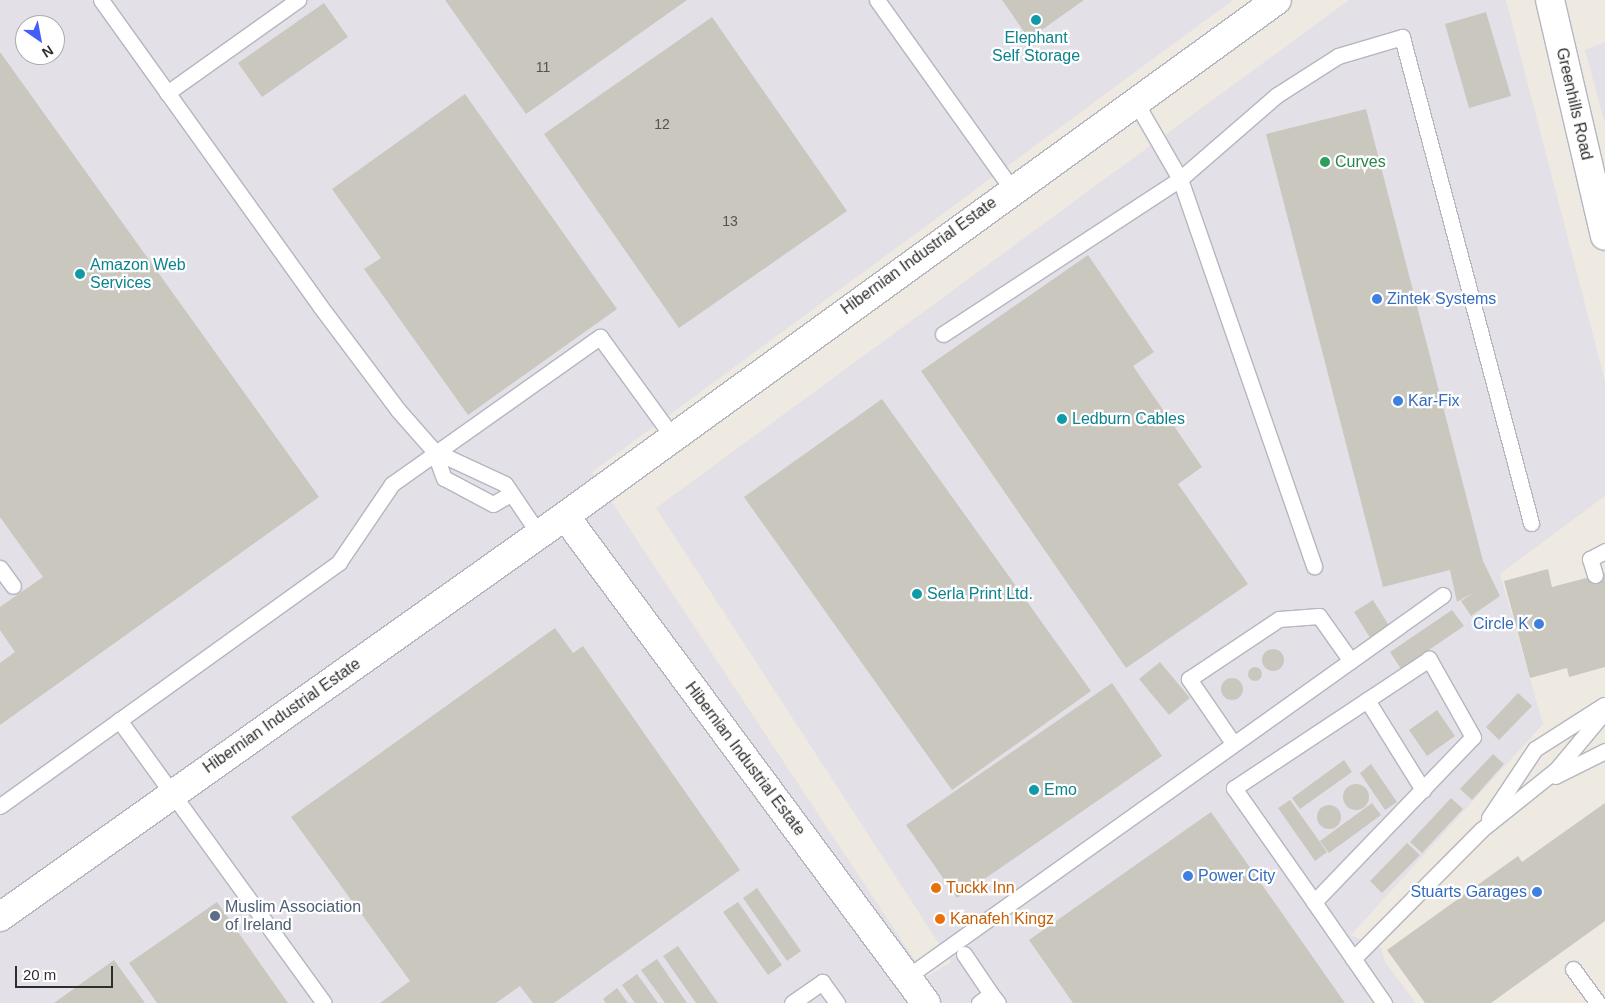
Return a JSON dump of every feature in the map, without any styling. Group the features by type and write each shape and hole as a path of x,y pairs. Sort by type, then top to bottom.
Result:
{"street":[{"name":"Hibernian Industrial Estate","path":"0,917 565,516 1012,188 1277,0"},
{"name":"Greenhills Road","path":"1550,0 1605,236"},
{"name":"Hibernian Industrial Estate","path":"565,516 926,1003"}],"lane":[{"path":"101,0 398,410 434,451 444,478 493,504 510,494"},
{"path":"167,93 298,0"},
{"path":"877,0 1012,188"},
{"path":"943,334 1180,179 1277,96 1330,61 1402,37 1531,522"},
{"path":"1134,101 1180,179 1314,567"},
{"path":"0,806 340,562 392,484 434,451 600,337 672,436"},
{"path":"434,451 505,484 539,534"},
{"path":"1595,576 1590,559 1605,551"},
{"path":"0,568 13,586"},
{"path":"907,976 1443,594"},
{"path":"1233,743 1189,678 1279,618 1319,616 1350,660"},
{"path":"1314,902 1473,737 1429,659 1234,788 1384,1003"},
{"path":"1367,700 1423,790"},
{"path":"1481,830 1535,749 1605,704"},
{"path":"1353,959 1481,830 1556,770 1605,711"},
{"path":"119,720 171,795 324,1003"},
{"path":"1517,776 1519,786 1538,784 1605,751"},
{"path":"964,954 994,999 979,1003"},
{"path":"1573,969 1598,1003"},
{"path":"792,1003 822,982 837,1003"}],"shaded area":[{"path":"0,0 1233,0 592,472 926,977 951,962 656,508 1349,0 1506,0 1605,381 1605,496 1500,574 1543,724 1351,935 1381,948 1385,962 1416,1003 0,1003"},
{"path":"1605,42 1605,124 1585,50"}],"building":[{"path":"445,0 687,0 526,114"},
{"name":"Elephant Self Storage","path":"1002,0 1084,0 1029,39"},
{"path":"324,3 348,37 262,97 238,63"},
{"path":"1486,12 1511,96 1469,108 1445,24"},
{"path":"712,17 847,211 679,328 544,134"},
{"name":"Amazon Web Services","path":"0,52 319,497 0,725 0,663 15,652 0,630 0,607 43,577 0,517"},
{"path":"465,94 617,309 468,415 364,269 381,258 332,189"},
{"path":"1366,109 1483,561 1500,596 1471,616 1461,601 1474,592 1457,602 1450,570 1383,587 1266,134"},
{"name":"Ledburn Cables","path":"1088,255 1154,352 1133,366 1202,467 1178,484 1248,584 1126,668 921,371"},
{"name":"Serla Print Ltd.","path":"882,399 1091,691 952,790 744,497"},
{"path":"1548,569 1552,587 1605,573 1605,667 1569,677 1567,668 1530,678 1504,581"},
{"path":"1373,600 1393,632 1374,644 1354,612"},
{"path":"1452,610 1464,626 1401,669 1390,652"},
{"path":"555,628 573,653 583,646 740,870 554,1003 533,1003 520,986 496,1003 380,1003 410,981 291,817"},
{"path":"1273,649 1281,652 1284,660 1281,668 1273,671 1265,668 1262,660 1265,652"},
{"path":"1160,662 1190,698 1169,715 1139,679"},
{"path":"1255,667 1260,669 1262,674 1260,679 1255,681 1250,679 1248,674 1250,669"},
{"path":"1232,678 1240,681 1243,689 1240,697 1232,700 1224,697 1221,689 1224,681"},
{"name":"Emo","path":"1112,683 1162,756 957,898 906,825"},
{"path":"1518,693 1532,706 1499,740 1486,727"},
{"path":"1437,710 1455,736 1427,756 1409,730"},
{"path":"1493,754 1504,764 1472,800 1460,789"},
{"path":"1344,760 1352,772 1300,809 1292,798"},
{"path":"1371,764 1397,802 1385,810 1360,773"},
{"path":"1356,784 1365,788 1369,797 1365,806 1356,810 1347,806 1343,797 1347,788"},
{"path":"1451,798 1463,809 1422,853 1410,842"},
{"path":"1290,800 1327,852 1315,861 1278,808"},
{"path":"1372,803 1381,815 1329,853 1320,841"},
{"name":"Stuarts Garages","path":"1605,803 1605,921 1491,1003 1425,1003 1387,950 1518,856 1522,862"},
{"path":"1329,805 1337,809 1341,817 1337,825 1329,829 1321,825 1317,817 1321,809"},
{"name":"Power City","path":"1211,812 1345,1003 1073,1003 1029,940"},
{"path":"1407,843 1420,855 1382,893 1370,881"},
{"path":"757,888 801,951 787,961 743,898"},
{"path":"217,902 288,1003 157,1003 129,963"},
{"path":"738,902 782,965 768,975 723,912"},
{"path":"678,946 718,1003 696,1003 663,956"},
{"path":"657,959 687,1003 665,1003 641,970"},
{"path":"114,960 145,1003 54,1003"},
{"path":"637,974 658,1003 635,1003 622,985"},
{"path":"617,988 628,1003 606,1003 603,999"}],"place":[{"name":"Elephant Self Storage","path":"1036,20"},
{"name":"Curves","path":"1325,162"},
{"name":"Amazon Web Services","path":"80,274"},
{"name":"Zintek Systems","path":"1377,299"},
{"name":"Kar-Fix","path":"1398,401"},
{"name":"Ledburn Cables","path":"1062,419"},
{"name":"Serla Print Ltd.","path":"917,594"},
{"name":"Circle K","path":"1539,624"},
{"name":"Emo","path":"1034,790"},
{"name":"Power City","path":"1188,876"},
{"name":"Tuckk Inn","path":"936,888"},
{"name":"Stuarts Garages","path":"1537,892"},
{"name":"Muslim Association of Ireland","path":"215,916"},
{"name":"Kanafeh Kingz","path":"940,919"}]}
